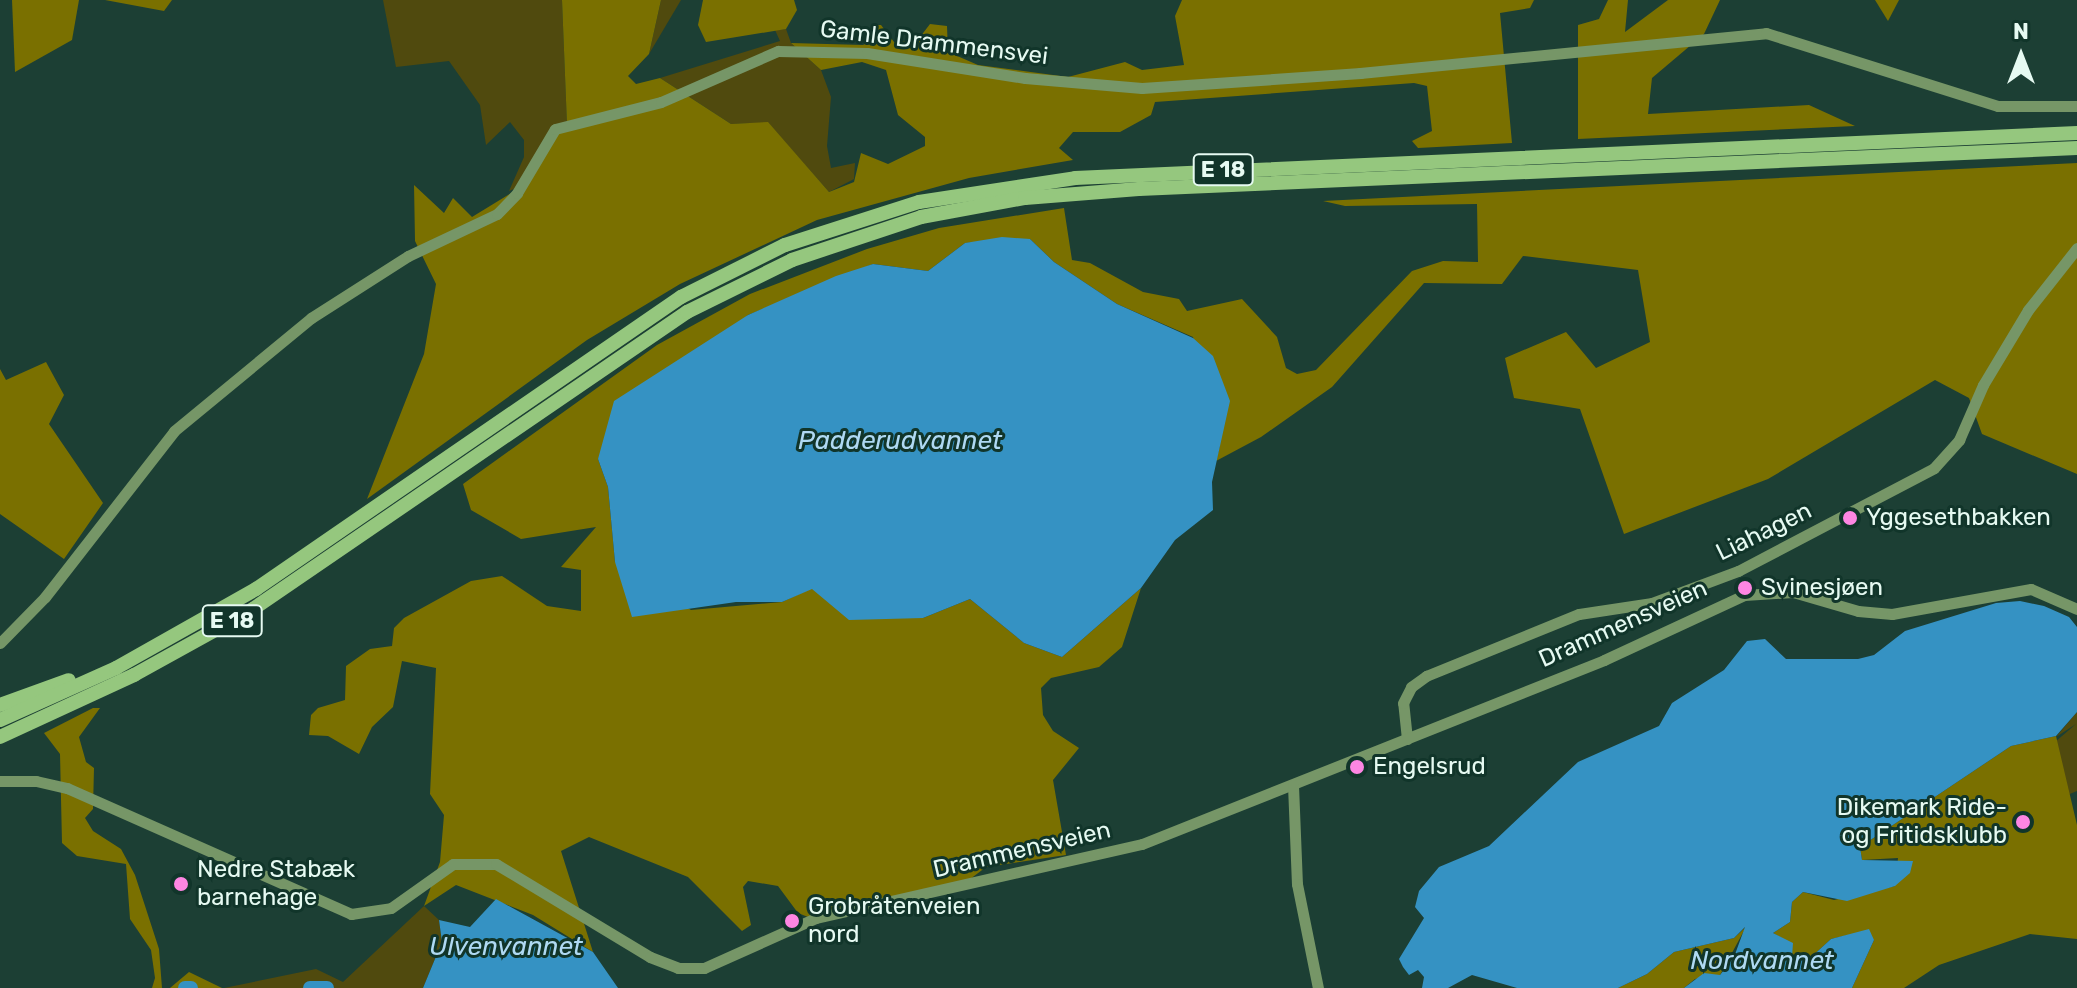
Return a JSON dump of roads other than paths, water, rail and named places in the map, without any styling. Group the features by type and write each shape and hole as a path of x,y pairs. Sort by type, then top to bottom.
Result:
{"highway":[{"name":"E 18","path":"0,720 116,668 305,558 681,297 785,245 919,202 1023,183 1090,177 2077,133"},
{"name":"E 18","path":"0,737 134,675 265,601 687,312 792,260 894,225 1025,198 1139,189 2077,148"},
{"name":"E 18","path":"0,705 116,668"}],"main road":[{"name":"Gamle Drammensvei","path":"0,643 45,597 174,431 311,318 394,263 497,214 517,193 549,136 573,123 661,102 741,64 793,49 913,58 1025,78 1142,88 1360,73 1766,33 1998,106 2077,106"},
{"name":"Liahagen","path":"1407,739 1403,703 1411,687 1426,676 1579,614 1652,603 1738,571 1934,468 1959,440 1983,385 2028,310 2077,248"},
{"name":"Drammensveien","path":"0,781 36,781 67,788 351,914 391,908 453,864 496,864 650,957 690,969 719,965 787,929 837,912 1122,850 1407,739 1754,593 1793,592 1858,611 1892,614 2019,588 2050,593 2077,609"},
{"path":"1287,787 1297,884 1318,988"}],"water":[{"name":"Padderudvannet","path":"1002,237 1030,239 1054,262 1117,304 1193,338 1213,356 1230,401 1212,482 1213,510 1175,540 1141,588 1062,657 1024,643 970,599 923,618 849,620 812,589 782,602 736,602 632,617 615,562 608,487 598,459 614,401 748,315 836,276 873,264 928,271 965,243"},
{"name":"Svinesjøen","path":"2020,601 2044,606 2069,617 2077,627 2077,712 2056,736 2011,746 1860,847 1862,860 1913,861 1910,873 1895,886 1847,901 1803,892 1792,902 1790,922 1773,933 1793,943 1792,957 1808,960 1831,939 1869,929 1874,940 1852,988 1684,988 1704,973 1720,975 1734,957 1745,927 1734,938 1674,952 1647,974 1618,988 1517,988 1472,975 1448,988 1422,988 1424,977 1418,970 1409,975 1403,967 1399,959 1424,918 1415,907 1419,891 1439,867 1489,846 1578,762 1659,726 1672,703 1724,670 1747,641 1765,639 1786,659 1858,659 1874,655 1905,631 1996,603"},
{"name":"Ulvenvannet","path":"496,899 593,952 618,988 423,988 442,942 439,920 470,927"}],"waterway":[{"path":"185,988 191,988"},
{"path":"310,988 327,988"}],"place":[{"name":"Yggesethbakken","path":"1850,518"},
{"name":"Svinesjøen","path":"1745,588"},
{"name":"Engelsrud","path":"1357,767"},
{"name":"Dikemark Ride- og Fritidsklubb","path":"2023,822"},
{"name":"Nedre Stabæk barnehage","path":"181,884"},
{"name":"Grobråtenveien nord","path":"792,921"}],"water label":[{"name":"Nordvannet","path":"1762,961"}]}
